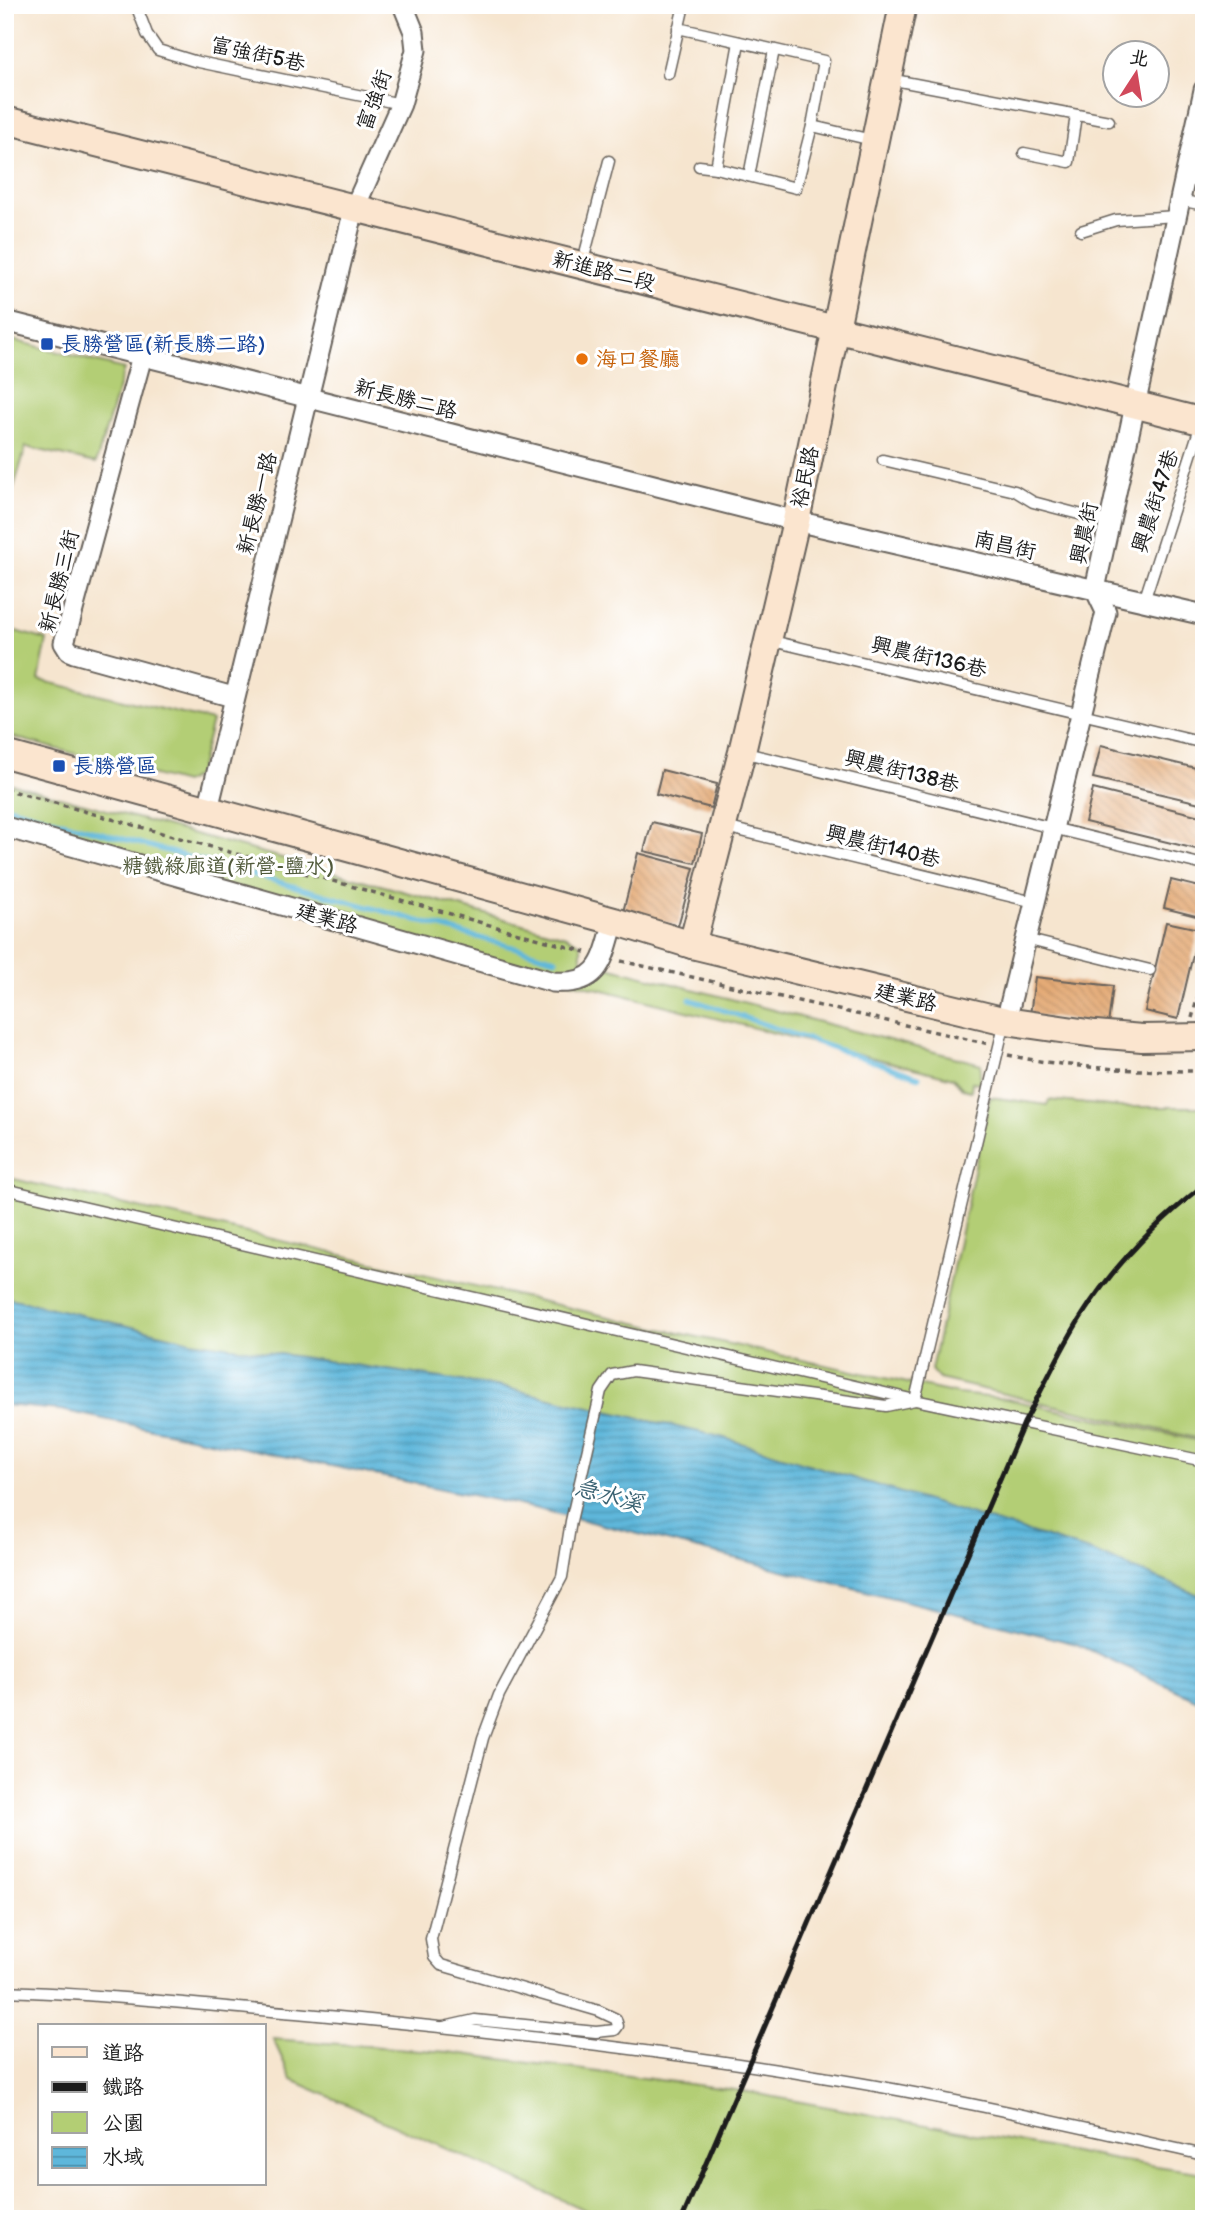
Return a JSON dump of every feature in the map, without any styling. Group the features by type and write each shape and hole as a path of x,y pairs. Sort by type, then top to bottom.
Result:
{"street":[{"name":"富強街","path":"354,209 401,104 416,50 414,32 403,5"},
{"name":"裕民路","path":"692,945 742,752 796,521 903,5"},
{"name":"興農街","path":"1006,1021 1107,612 1095,589 1204,90"},
{"name":"新進路二段","path":"5,120 836,330 1203,419"},
{"name":"新長勝一路","path":"208,809 233,697 354,209"},
{"name":"新長勝二路","path":"5,321 796,521"},
{"name":"新長勝三街","path":"142,356 64,643 69,651 74,653 233,697"},
{"name":"南昌街","path":"796,521 1204,615"},
{"name":"建業路","path":"5,754 614,921 692,945 1006,1021 1142,1038 1195,1037"},
{"name":"建業路","path":"5,827 553,982 572,984 583,979 599,967 604,957"},
{"path":"604,957 614,921"}],"lane":[{"name":"富強街5巷","path":"136,5 147,34 158,50 194,61 401,104"},
{"path":"668,75 683,6"},
{"path":"678,28 824,61 812,126 796,188 699,166"},
{"path":"716,168 739,42"},
{"path":"749,176 774,50"},
{"path":"888,79 1109,121"},
{"path":"1024,153 1069,162 1076,115"},
{"path":"812,126 876,141"},
{"path":"582,265 609,161"},
{"path":"1081,231 1116,220 1204,205"},
{"name":"興農街47巷","path":"1144,601 1203,419"},
{"path":"883,460 1015,491 1033,502 1110,522"},
{"name":"興農街136巷","path":"768,640 1204,743"},
{"name":"興農街138巷","path":"742,752 1204,865"},
{"name":"興農街140巷","path":"723,827 1034,902"},
{"path":"1025,939 1150,970"},
{"path":"915,1400 993,1047 1006,1021"},
{"path":"5,1189 915,1400 1204,1461"},
{"path":"444,2027 475,2020 596,2032 608,2032 618,2026 616,2020 599,2011 442,1965 434,1957 431,1946 483,1738 499,1695 562,1577 571,1521 605,1383 612,1375 634,1371 886,1406 915,1400"},
{"path":"5,1991 79,1994 444,2027 824,2077 1204,2155"}],"path":[{"path":"5,789 604,957 993,1047 1004,1054 1093,1068 1204,1071"},
{"path":"1195,1037 1204,974"}],"green space":[{"path":"5,338 124,369 96,463 26,447 5,517"},
{"path":"5,628 47,640 39,680 212,721 198,775 184,783 5,735"},
{"name":"糖鐵綠廊道(新營-鹽水)","path":"5,782 566,936 581,944 581,960 981,1064 979,1083 972,1082 971,1091 963,1089 953,1078 552,977 5,826"},
{"path":"990,1097 1047,1105 1049,1100 1119,1107 1204,1107 1204,1440 939,1379 931,1370"},
{"path":"5,1177 661,1329 958,1394 1007,1399 1204,1442 1204,1629 5,1306"},
{"path":"273,2039 448,2052 742,2091 1116,2160 1204,2173 1204,2219 605,2219 292,2080"}],"water":[{"name":"急水溪","path":"5,1297 192,1341 502,1387 721,1437 1092,1552 1204,1597 1204,1703 1077,1644 543,1510 61,1410 5,1405"}],"building":[{"path":"1101,745 1204,770 1204,804 1093,778"},
{"path":"662,770 717,784 711,808 656,794"},
{"path":"1093,789 1204,817 1204,851 1085,822"},
{"path":"652,822 702,834 695,863 644,851"},
{"path":"638,853 694,868 678,926 623,912"},
{"path":"1171,880 1204,888 1204,918 1164,908"},
{"path":"1166,922 1199,929 1178,1019 1145,1011"},
{"path":"1035,977 1113,986 1108,1025 1030,1015"}],"waterway":[{"path":"5,806 556,959"},
{"path":"690,999 919,1077"}],"railway":[{"path":"682,2219 1024,1423 1059,1354 1095,1296 1153,1229 1204,1185"}],"place":[{"name":"長勝營區(新長勝二路)","path":"47,344"},
{"name":"海口餐廳","path":"582,359"},
{"name":"長勝營區","path":"59,766"}]}
